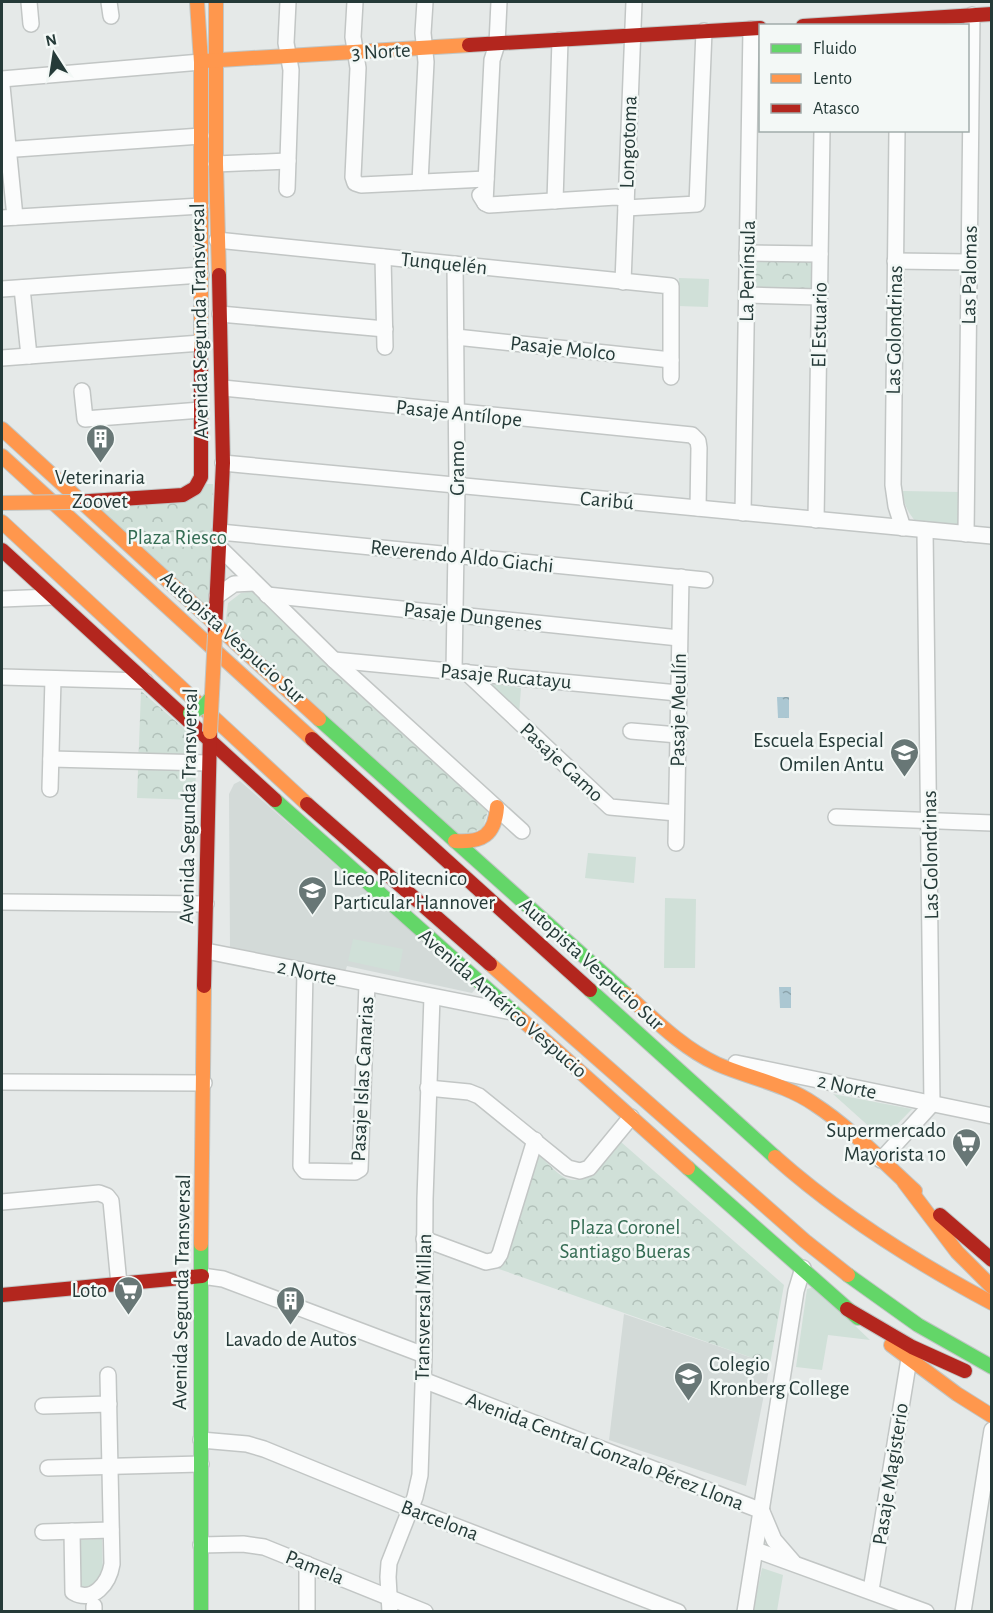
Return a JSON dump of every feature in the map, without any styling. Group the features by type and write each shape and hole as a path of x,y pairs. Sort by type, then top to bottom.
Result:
{"main road":[{"name":"Avenida Segunda Transversal","path":"2,503 76,502 178,495 192,491 199,483 201,477 201,62 197,2"},
{"name":"Avenida Segunda Transversal","path":"201,1611 207,763 223,464 223,388 217,240 216,2"},
{"path":"899,23 900,2"},
{"path":"862,24 899,23 992,14"},
{"name":"3 Norte","path":"201,62 756,28"},
{"path":"2,429 76,502 215,629 661,1025 703,1057 801,1096 833,1117 992,1260"},
{"name":"Autopista Vespucio Sur","path":"2,456 795,1175 895,1249 992,1303"},
{"path":"2,522 307,804 796,1233 898,1313 992,1367"},
{"name":"Avenida Américo Vespucio","path":"2,550 145,681 186,714 244,772 847,1309 949,1389 992,1416"},
{"path":"186,714 205,705 211,698"},
{"path":"207,791 224,777 244,772"},
{"path":"455,842 477,841 488,834 495,823 497,807"},
{"path":"904,1182 957,1252 992,1287"},
{"path":"2,1295 202,1276"},
{"path":"847,1309 932,1357 992,1381"}],"street":[{"path":"29,2 31,24"},
{"path":"287,189 291,70 286,43 288,2"},
{"path":"355,2 353,37 358,68 353,177 355,183 361,185 478,179"},
{"path":"420,182 426,62 424,2"},
{"path":"499,2 497,44 492,60 478,179 485,203 489,205 616,197 626,204 697,204 704,31"},
{"name":"Longotoma","path":"623,282 634,2"},
{"name":"Las Palomas","path":"966,534 972,15"},
{"name":"La Península","path":"743,513 747,253 756,28"},
{"path":"555,201 560,40"},
{"name":"3 Norte","path":"2,79 201,62"},
{"path":"2,86 8,217 201,206"},
{"name":"El Estuario","path":"816,520 822,132"},
{"name":"Las Golondrinas","path":"897,132 893,485 896,506 903,528"},
{"path":"5,149 201,135"},
{"path":"216,164 288,161"},
{"name":"Tunquelén","path":"217,240 671,286 671,360"},
{"path":"747,253 820,254"},
{"path":"383,257 385,347"},
{"path":"895,261 969,262"},
{"name":"Gramo","path":"456,264 455,614 460,672"},
{"path":"2,289 201,275"},
{"path":"22,288 29,356"},
{"path":"746,295 819,297"},
{"path":"220,314 385,329"},
{"name":"Pasaje Molco","path":"456,336 671,360"},
{"path":"2,358 201,343"},
{"path":"671,360 671,377"},
{"name":"Pasaje Antílope","path":"223,388 687,434 696,438 699,448 698,508"},
{"path":"82,391 85,419 201,410"},
{"name":"Caribú","path":"223,464 992,536"},
{"name":"Las Golondrinas","path":"925,530 932,1104"},
{"path":"219,539 254,583 334,660 522,831"},
{"name":"Reverendo Aldo Giachi","path":"219,539 456,555 705,580"},
{"name":"Pasaje Meulín","path":"675,843 681,577"},
{"path":"217,596 234,584 254,583"},
{"name":"Pasaje Dungenes","path":"267,595 680,638"},
{"path":"2,599 52,597"},
{"name":"Pasaje Rucatayu","path":"334,660 678,693"},
{"name":"Pasaje Gamo","path":"460,672 610,807 676,813"},
{"path":"2,678 145,681"},
{"path":"50,789 53,679"},
{"path":"631,731 678,735"},
{"path":"51,759 207,763"},
{"path":"836,818 992,823"},
{"path":"2,902 206,904"},
{"name":"2 Norte","path":"206,951 514,1013"},
{"name":"Pasaje Islas Canarias","path":"304,971 301,1166 305,1171 355,1172 360,1169 367,984"},
{"name":"Transversal Millan","path":"389,1604 390,1563 411,1509 420,1474 424,1355 424,1239 432,997"},
{"name":"2 Norte","path":"703,1057 992,1116"},
{"path":"2,1082 204,1083"},
{"path":"428,1088 469,1092 479,1096 572,1170 585,1170 592,1164 632,1117"},
{"path":"881,1160 932,1104"},
{"path":"424,1239 483,1261 496,1260 500,1254 535,1140"},
{"path":"2,1202 99,1193 107,1196 111,1201 119,1284"},
{"path":"745,1611 796,1291 803,1268"},
{"path":"202,1276 223,1279 424,1355"},
{"name":"Pasaje Magisterio","path":"871,1590 909,1359"},
{"path":"72,1531 73,1590 76,1594 92,1595 97,1593 110,1572 108,1375"},
{"name":"Avenida Central Gonzalo Pérez Llona","path":"423,1380 762,1511 774,1540 794,1563"},
{"path":"43,1406 109,1404"},
{"path":"963,1611 992,1430"},
{"name":"Barcelona","path":"201,1440 234,1442 264,1449 411,1509 678,1611"},
{"path":"48,1468 201,1464"},
{"path":"43,1532 111,1530"},
{"name":"Pamela","path":"201,1545 257,1546 307,1564 389,1604 425,1611"},
{"name":"Avenida Central Gonzalo Pérez Llona","path":"756,1550 926,1611"},
{"path":"307,1564 307,1611"}],"shaded area":[{"name":"Liceo Politecnico Particular Hannover","path":"240,781 476,988 472,993 347,966 345,972 230,949 229,794 234,784"},
{"name":"Colegio Kronberg College","path":"624,1314 770,1364 746,1486 609,1440"}],"green space":[{"path":"752,258 814,259 814,293 752,292"},
{"path":"679,278 709,279 708,307 678,306"},
{"name":"Plaza Riesco","path":"213,484 209,612 94,507"},
{"path":"903,491 961,492 960,526 916,522 906,508"},
{"path":"253,591 430,758 486,804 488,810 483,828 460,837 225,625 228,603 241,593"},
{"path":"480,682 521,688 519,715"},
{"path":"141,691 197,740 195,800 137,798"},
{"path":"588,853 636,857 634,883 585,878"},
{"path":"665,898 696,899 695,968 664,968"},
{"path":"353,939 403,949 399,972 348,961"},
{"path":"833,1094 912,1109 883,1139"},
{"name":"Plaza Coronel Santiago Bueras","path":"621,1142 784,1285 770,1364 499,1269 535,1151 562,1176 571,1180 587,1176 595,1170"},
{"path":"814,1287 870,1340 828,1335 822,1370 796,1367 807,1289"},
{"path":"102,1539 103,1579 92,1592 76,1592 75,1540"},
{"path":"762,1568 783,1575 777,1611 753,1611"}],"water":[{"path":"777,697 789,697 789,718 778,718"},
{"path":"779,987 791,987 791,1008 780,1008"}],"traffic: fast":[{"path":"190,713 205,705 211,698"},
{"path":"319,719 626,994"},
{"path":"275,800 520,1018"},
{"path":"590,990 775,1157"},
{"path":"688,1168 858,1318"},
{"path":"201,1244 201,1612"},
{"path":"848,1275 918,1325 992,1367"}],"traffic: slow":[{"path":"197,2 201,62 201,351"},
{"path":"216,2 219,275"},
{"path":"204,61 469,45"},
{"path":"2,429 319,719"},
{"path":"2,456 312,739"},
{"path":"2,503 71,502"},
{"path":"2,522 307,804"},
{"path":"210,732 215,635"},
{"path":"455,841 480,839 490,831 496,817 497,807"},
{"path":"490,964 805,1241 848,1275"},
{"path":"201,1244 204,986"},
{"path":"626,994 692,1050 729,1069 791,1091 828,1113 915,1191"},
{"path":"520,1018 688,1168"},
{"path":"775,1157 852,1218 935,1271 992,1303"},
{"path":"904,1182 957,1252 992,1287"},
{"path":"891,1345 957,1394 992,1416"}],"traffic: jam":[{"path":"834,24 992,14"},
{"path":"469,45 759,28"},
{"path":"215,631 223,463 219,275"},
{"path":"74,502 183,495 195,488 201,477 201,351"},
{"path":"2,550 275,800"},
{"path":"204,986 210,733"},
{"path":"312,739 590,990"},
{"path":"307,804 490,964"},
{"path":"940,1215 992,1260"},
{"path":"2,1295 202,1276"},
{"path":"847,1309 912,1347 965,1371"}],"place":[{"name":"Veterinaria Zoovet","path":"100,464"},
{"name":"Escuela Especial Omilen Antu","path":"905,778"},
{"name":"Liceo Politecnico Particular Hannover","path":"312,916"},
{"name":"Supermercado Mayorista 10","path":"967,1168"},
{"name":"Loto","path":"128,1316"},
{"name":"Lavado de Autos","path":"291,1326"},
{"name":"Colegio Kronberg College","path":"688,1402"}]}
